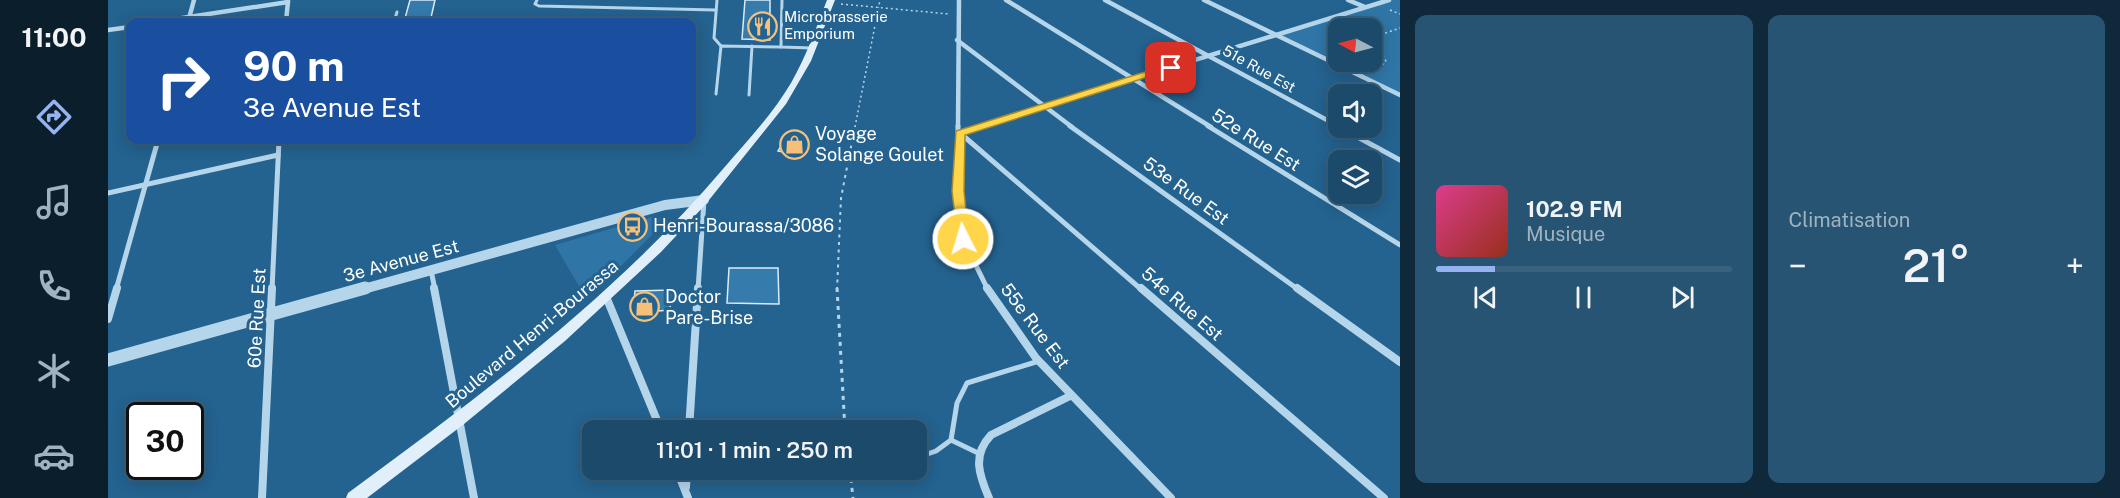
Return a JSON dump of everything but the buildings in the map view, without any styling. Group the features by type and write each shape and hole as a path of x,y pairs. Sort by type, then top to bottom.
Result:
{"main road":[{"name":"Boulevard Henri-Bourassa","path":"354,498 460,420 607,299 704,200 788,96 812,48 830,1"}],"street":[{"path":"189,18 194,0"},
{"name":"55e Rue Est","path":"959,0 958,191 963,239 987,290 1039,361 1070,396 1171,498"},
{"name":"52e Rue Est","path":"1006,0 1400,245"},
{"name":"51e Rue Est","path":"1105,0 1328,120"},
{"path":"1204,0 1400,95"},
{"path":"1348,0 1365,7"},
{"path":"960,133 1389,0"},
{"path":"199,18 288,1 286,18"},
{"path":"108,30 126,28"},
{"name":"53e Rue Est","path":"957,40 1044,107 1400,362"},
{"name":"54e Rue Est","path":"960,133 1384,498"},
{"name":"51e Rue Est","path":"1360,138 1400,160"},
{"path":"108,318 157,144"},
{"name":"60e Rue Est","path":"262,498 279,144"},
{"path":"108,193 278,155"},
{"path":"690,420 704,200"},
{"name":"3e Avenue Est","path":"108,360 665,205 704,200"},
{"path":"431,270 474,498"},
{"path":"607,299 657,420"},
{"path":"988,498 977,457 980,444 991,435 1070,396"},
{"path":"681,480 687,494"}],"lane":[{"path":"537,0 535,4 539,6 716,10"},
{"path":"716,94 721,46 714,38 717,0"},
{"path":"781,46 782,0"},
{"path":"395,18 397,12"},
{"path":"721,46 812,48"},
{"path":"749,95 752,46"},
{"path":"927,454 936,451 951,440 957,403 967,383 1039,361"},
{"path":"951,440 978,453"}],"path":[{"path":"844,420 837,316 840,219 842,198 880,0"},
{"path":"830,1 958,15"},
{"path":"1382,34 1400,28"},
{"path":"1364,78 1372,72"},
{"path":"851,480 853,498"}],"shaded area":[{"path":"1389,0 1400,0 1400,95 1382,86 1382,84 1353,72 1382,72 1382,18 1331,18"},
{"path":"1328,19 1328,60 1277,35"},
{"path":"655,216 664,219 663,224 622,265 584,295 555,245"}],"place":[{"name":"Microbrasserie Emporium","path":"763,26"},
{"name":"Voyage Solange Goulet","path":"794,144"},
{"name":"Henri-Bourassa/3086","path":"632,226"},
{"name":"Doctor Pare-Brise","path":"644,307"}],"route":[{"path":"963,239 958,191 960,133 1171,68"}]}
